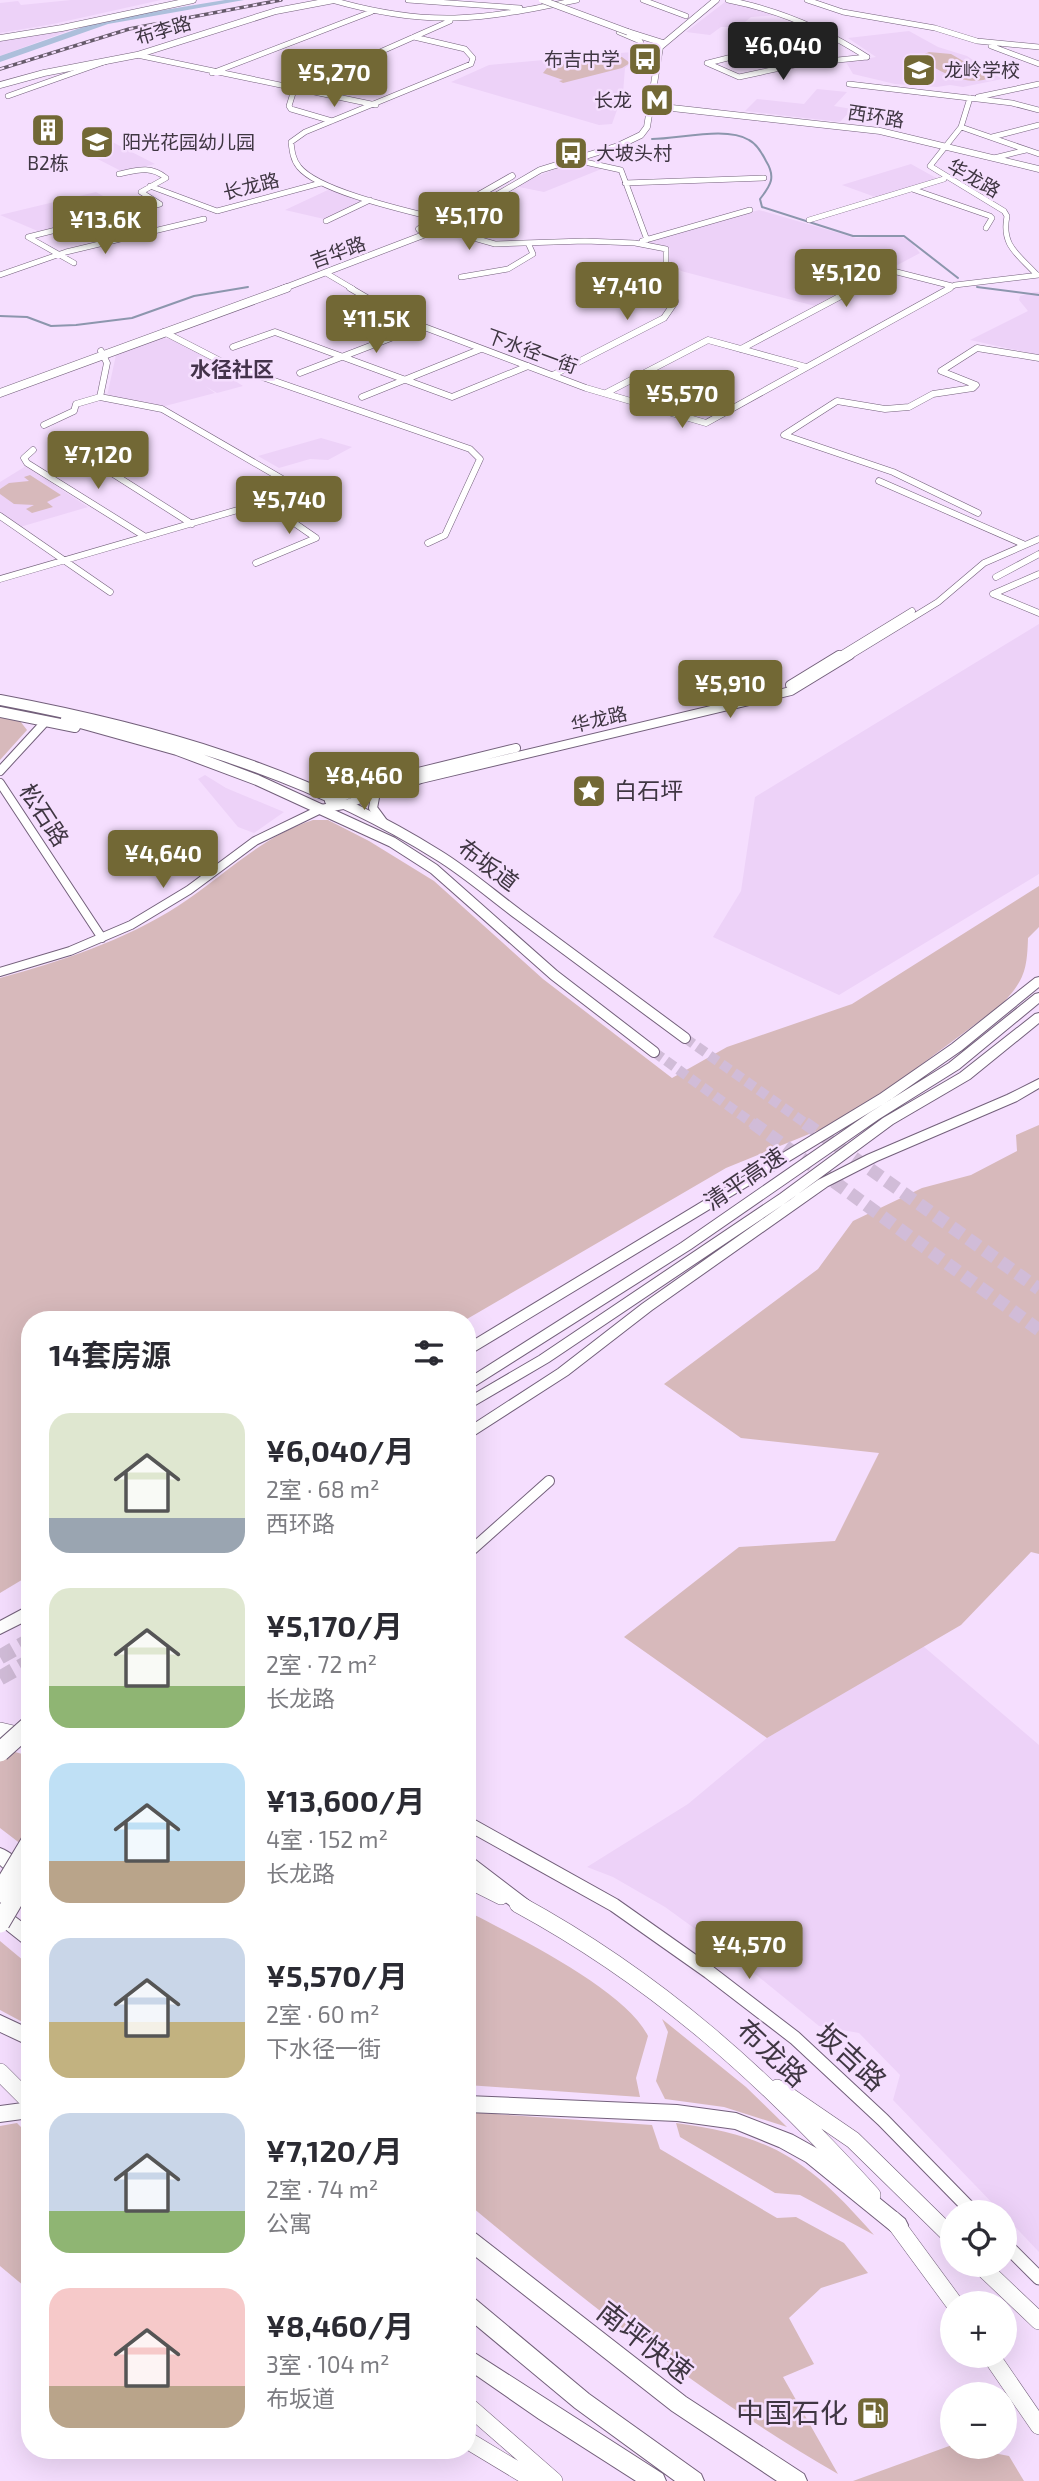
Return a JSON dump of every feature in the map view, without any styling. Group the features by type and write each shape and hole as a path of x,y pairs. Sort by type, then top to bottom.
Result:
{"highway":[{"path":"476,1346 885,1097 957,1046 1039,981"},
{"name":"清平高速","path":"476,1380 686,1246 874,1115 954,1066 1039,997"},
{"name":"清平高速","path":"476,1400 544,1359 774,1204 888,1121 965,1076 1039,1017"},
{"path":"476,1429 563,1372 647,1307 808,1192 858,1164 1012,1098 1039,1083"},
{"path":"0,1628 21,1616"},
{"path":"0,1752 21,1733"},
{"path":"0,1856 21,1874"},
{"path":"0,1893 21,1858"},
{"path":"476,1870 526,1908"},
{"path":"0,1923 21,1887"},
{"path":"0,1915 21,1932"},
{"path":"0,2023 21,2034"},
{"path":"476,2104 677,2113 736,2121 786,2141 813,2156 898,2225"},
{"path":"0,2113 21,2111"},
{"name":"南坪快速","path":"476,2245 679,2404 796,2481"},
{"path":"476,2313 582,2401 693,2481"},
{"path":"476,2354 546,2412"},
{"path":"476,2363 546,2412 655,2481"}],"main road":[{"path":"0,37 178,0"},
{"path":"0,37 62,28 193,0"},
{"name":"布李路","path":"0,85 136,55 276,11 333,0"},
{"path":"649,53 658,41 706,0"},
{"path":"658,41 716,0"},
{"path":"549,2 658,41"},
{"name":"吉华路","path":"0,391 361,256 428,225 506,178 531,167 618,146 641,135 647,127 658,41"},
{"name":"吉华路","path":"648,68 649,105"},
{"name":"西环路","path":"649,105 880,131 946,144 1039,169"},
{"name":"西环路","path":"946,144 1039,169"},
{"name":"吉华路","path":"102,353 326,273 439,229 522,179 565,158"},
{"name":"布坂道","path":"0,700 157,733 302,786 384,823 440,856 685,1038"},
{"name":"布坂道","path":"0,706 177,750 289,792 392,842 434,869 554,975 654,1052"},
{"path":"0,712 93,728"},
{"path":"0,1731 21,1736"},
{"name":"布龙路","path":"476,1883 526,1908 635,1976 701,2026 749,2068 841,2160 898,2225 945,2291"},
{"path":"749,2068 853,2140 940,2225"},
{"path":"0,2072 21,2093"},
{"path":"993,2277 1039,2321"},
{"path":"999,2368 1039,2426"},
{"path":"476,2413 554,2481"},
{"path":"476,2445 535,2481"}],"street":[{"path":"333,0 372,12 458,20"},
{"path":"408,0 534,9"},
{"path":"333,121 291,110 289,106 295,90 458,20 534,9 549,2 577,0"},
{"path":"643,0 686,16"},
{"path":"728,0 775,11 827,33 867,57 799,64 754,76 738,77 707,63 827,33"},
{"path":"807,0 843,12 936,29 1039,64"},
{"path":"549,2 637,39 649,53"},
{"path":"212,73 372,12"},
{"name":"长龙路","path":"414,37 465,50 473,58 471,64 299,135 290,147 299,168 321,183 370,200 451,222"},
{"path":"977,41 1039,47"},
{"path":"136,55 212,73 376,105"},
{"path":"8,96 111,60"},
{"path":"849,84 1023,105 1039,110"},
{"path":"970,98 1039,84"},
{"path":"946,144 961,127 970,98"},
{"path":"992,137 1039,125"},
{"path":"961,127 1039,153"},
{"name":"华龙路","path":"946,144 925,165 999,211 1002,216 999,232 1002,239 1037,276"},
{"name":"华龙路","path":"946,144 930,162 931,168 1004,211 1007,216 1004,232 1006,240 1037,276"},
{"path":"994,158 1027,150"},
{"path":"565,158 621,170 647,240"},
{"path":"74,263 28,237 157,207 160,204 141,192 166,178 149,168 119,174"},
{"path":"625,183 764,178"},
{"path":"809,220 944,179"},
{"name":"长龙路","path":"150,186 217,211 321,183"},
{"path":"911,189 990,216 992,218 986,228"},
{"path":"326,221 370,200"},
{"path":"635,243 750,211"},
{"path":"0,275 58,254 204,219"},
{"path":"428,225 495,244 529,245 585,241 635,243 666,249 664,257 676,287 675,302 664,318 553,375"},
{"path":"461,277 508,269 533,254 529,245"},
{"path":"741,349 890,270 952,286"},
{"name":"下水径一街","path":"326,273 403,319 553,375 706,423 952,286 970,281 1037,276"},
{"path":"300,373 422,326"},
{"path":"164,332 228,365 470,449 480,459 445,535 428,543"},
{"path":"233,347 275,332 452,397 528,366"},
{"path":"606,393 708,340 806,367"},
{"path":"966,519 978,513 892,472 784,435 837,401 875,408 909,407 933,394 973,388 976,385 940,371 977,348 1039,358"},
{"path":"362,397 481,349"},
{"path":"100,397 107,363 102,353"},
{"path":"0,579 303,491 162,409 100,397 76,404 74,411 44,425"},
{"path":"66,444 192,524"},
{"path":"33,450 24,458 27,463 144,536"},
{"path":"879,481 1020,542"},
{"path":"256,563 316,538 264,502"},
{"path":"0,516 110,592"},
{"name":"华龙路","path":"375,789 414,773 785,687 931,599 976,561 1039,537"},
{"name":"华龙路","path":"375,789 595,735 791,691 938,602 984,564 1020,542"},
{"path":"996,577 1039,554"},
{"path":"1039,574 993,594 1039,613"},
{"path":"0,771 46,721"},
{"name":"松石路","path":"0,783 102,938"},
{"path":"302,786 375,789"},
{"path":"321,809 331,799 375,789"},
{"path":"0,972 102,938 170,903 255,841 321,809 343,804 375,789"},
{"path":"375,789 373,808 384,823"},
{"path":"476,1546 549,1481"},
{"name":"坂吉路","path":"476,1828 614,1905 709,1972 794,2038 883,2120 962,2200"},
{"path":"1017,2257 1039,2278"}],"shaded area":[{"path":"71,0 161,0 0,33 0,3 18,1 21,5"},
{"path":"725,2 749,5 780,15 751,17 739,27 721,27 710,35 686,32"},
{"path":"79,27 0,56 0,41"},
{"name":"龙岭学校","path":"909,31 938,47 967,56 1002,79 963,87 937,87 895,84 853,74 846,62 876,57 848,38"},
{"path":"632,52 632,63 625,68 623,93 612,124 599,125 451,82 489,65"},
{"path":"929,52 951,54 991,77 973,81 953,76 918,57"},
{"path":"599,56 622,57 630,63 622,68 563,83 559,81 563,80 543,73 547,68"},
{"path":"817,89 847,92 834,106 852,109 840,122 745,111 757,99 804,104"},
{"name":"阳光花园幼儿园","path":"89,130 155,164 123,172 84,152 81,132"},
{"path":"572,162 604,168 544,192 514,186"},
{"path":"911,164 938,179 878,198 842,185"},
{"path":"330,189 365,201 324,219 285,210"},
{"path":"96,192 131,212 40,232 0,215"},
{"path":"759,210 856,238 896,235 909,240 920,253 819,307 681,271 669,260 670,248 642,243"},
{"path":"1039,292 1039,355 970,340 1028,311 1019,300 1020,296"},
{"path":"160,338 171,339 210,359 243,386 217,393 205,386 215,393 165,406 107,396 116,355"},
{"path":"321,438 352,447 328,460 310,459 279,468 258,456"},
{"path":"26,466 88,507 20,527 0,513 0,482"},
{"path":"30,475 61,495 47,502 53,507 32,513 26,509 34,505 14,504 0,494 0,489 9,483 29,481 24,477"},
{"path":"1039,624 1039,874 839,995 713,937 741,891 755,797"},
{"path":"0,717 20,721 27,730 0,760"},
{"path":"205,775 226,788 284,812 254,833 238,827 198,779"},
{"path":"313,820 328,820 369,841 434,881 543,979 672,1078 727,1047 852,1004 1039,886 1039,927 1028,938 1023,975 1001,1005 879,1096 824,1128 726,1168 476,1314 476,1311 21,1311 21,1580 0,1593 0,978 69,957 136,930 195,895 259,847 294,827"},
{"path":"1039,1125 1039,1554 1031,1552 961,1625 767,1738 624,1637 739,1547 835,1541 879,1453 741,1438 664,1384 818,1269 853,1221 922,1188 971,1175 1017,1151 1016,1135"},
{"path":"923,1646 1039,1745 1039,2252 1017,2229 1017,2200 989,2200 893,2100 900,2075 859,2033 819,2026 738,1960 665,1907 613,1877 587,1867 688,1804 767,1738"},
{"path":"0,1748 21,1754 21,1844 0,1828"},
{"path":"476,1916 594,1983 636,2018 648,2036 636,2078 640,2097 476,2086"},
{"path":"0,1941 21,1958 21,2021 0,2010"},
{"path":"662,2019 746,2087 787,2127 724,2107 665,2099 656,2081 668,2032"},
{"path":"476,2113 652,2125 660,2149 777,2218 796,2217 844,2243 868,2273 821,2288 789,2318 814,2364 783,2377 838,2474 740,2413 693,2380 556,2276 476,2210"},
{"path":"17,2123 21,2127 21,2284 0,2266 0,2126"},
{"path":"676,2123 739,2136 787,2156 809,2170 829,2188 874,2235 800,2195 775,2193 680,2137"},
{"path":"940,2449 940,2459 1011,2459 1024,2481 853,2481"}],"waterway":[{"path":"0,59 106,22 240,0"},
{"path":"652,139 728,134 749,140 759,149 771,172 769,185 760,199 762,207 853,236 904,236 958,278"},
{"path":"0,316 27,317 51,326 76,325 132,318 194,296 248,287"},
{"path":"977,287 1039,295"}],"tunnel":[{"path":"685,1038 808,1125"},
{"path":"654,1052 755,1125"},
{"path":"753,1123 1039,1330"},
{"path":"805,1123 1039,1289"},
{"path":"0,1657 21,1645"},
{"path":"0,1678 21,1666"}],"railway":[{"path":"0,69 129,29 281,0"}],"place":[{"name":"布吉中学","path":"645,59"},
{"name":"龙岭学校","path":"919,70"},
{"name":"长龙","path":"657,100"},
{"name":"B2栋","path":"48,130"},
{"name":"阳光花园幼儿园","path":"97,142"},
{"name":"大坡头村","path":"571,153"},
{"name":"白石坪","path":"589,791"},
{"name":"中国石化","path":"873,2413"}],"district":[{"name":"水径社区","path":"232,370"}]}
